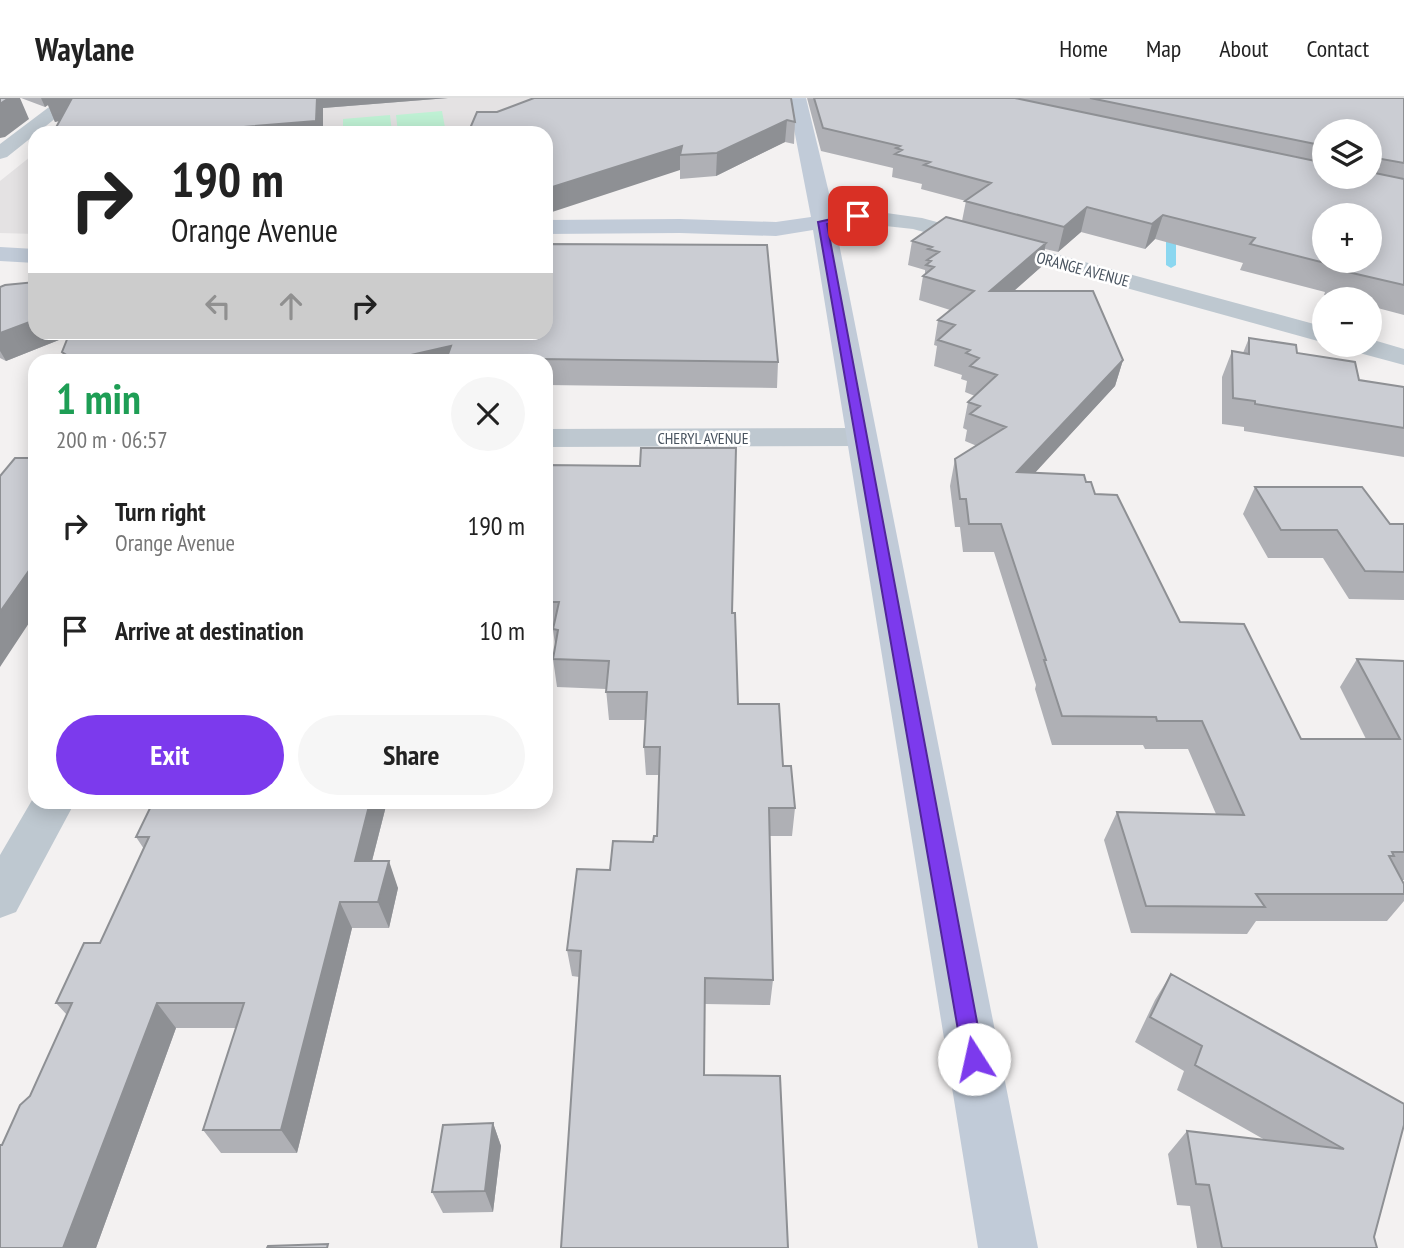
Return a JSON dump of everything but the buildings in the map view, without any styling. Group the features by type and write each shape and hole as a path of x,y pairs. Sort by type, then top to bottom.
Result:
{"main road":[{"path":"797,98 822,222 1008,1248"},
{"name":"ORANGE AVENUE","path":"553,227 680,226 775,229 822,222"},
{"path":"0,254 28,256"}],"street":[{"path":"36,126 72,98"},
{"path":"24,108 48,117"},
{"path":"0,153 28,132"},
{"name":"ORANGE AVENUE","path":"822,222 858,216 914,223 1312,331"},
{"path":"1382,350 1404,356"},
{"name":"CHERYL AVENUE","path":"553,438 860,437"},
{"path":"0,898 49,809"}],"shaded area":[{"path":"102,98 577,98 491,126 68,126"},
{"path":"28,159 28,234 0,233 0,181"}],"green space":[{"path":"442,111 445,126 397,126 396,115"},
{"path":"390,115 391,126 343,126 343,119"}],"waterway":[{"path":"1171,223 1171,265"}],"route":[{"path":"858,216 822,222 974,1059"}]}
